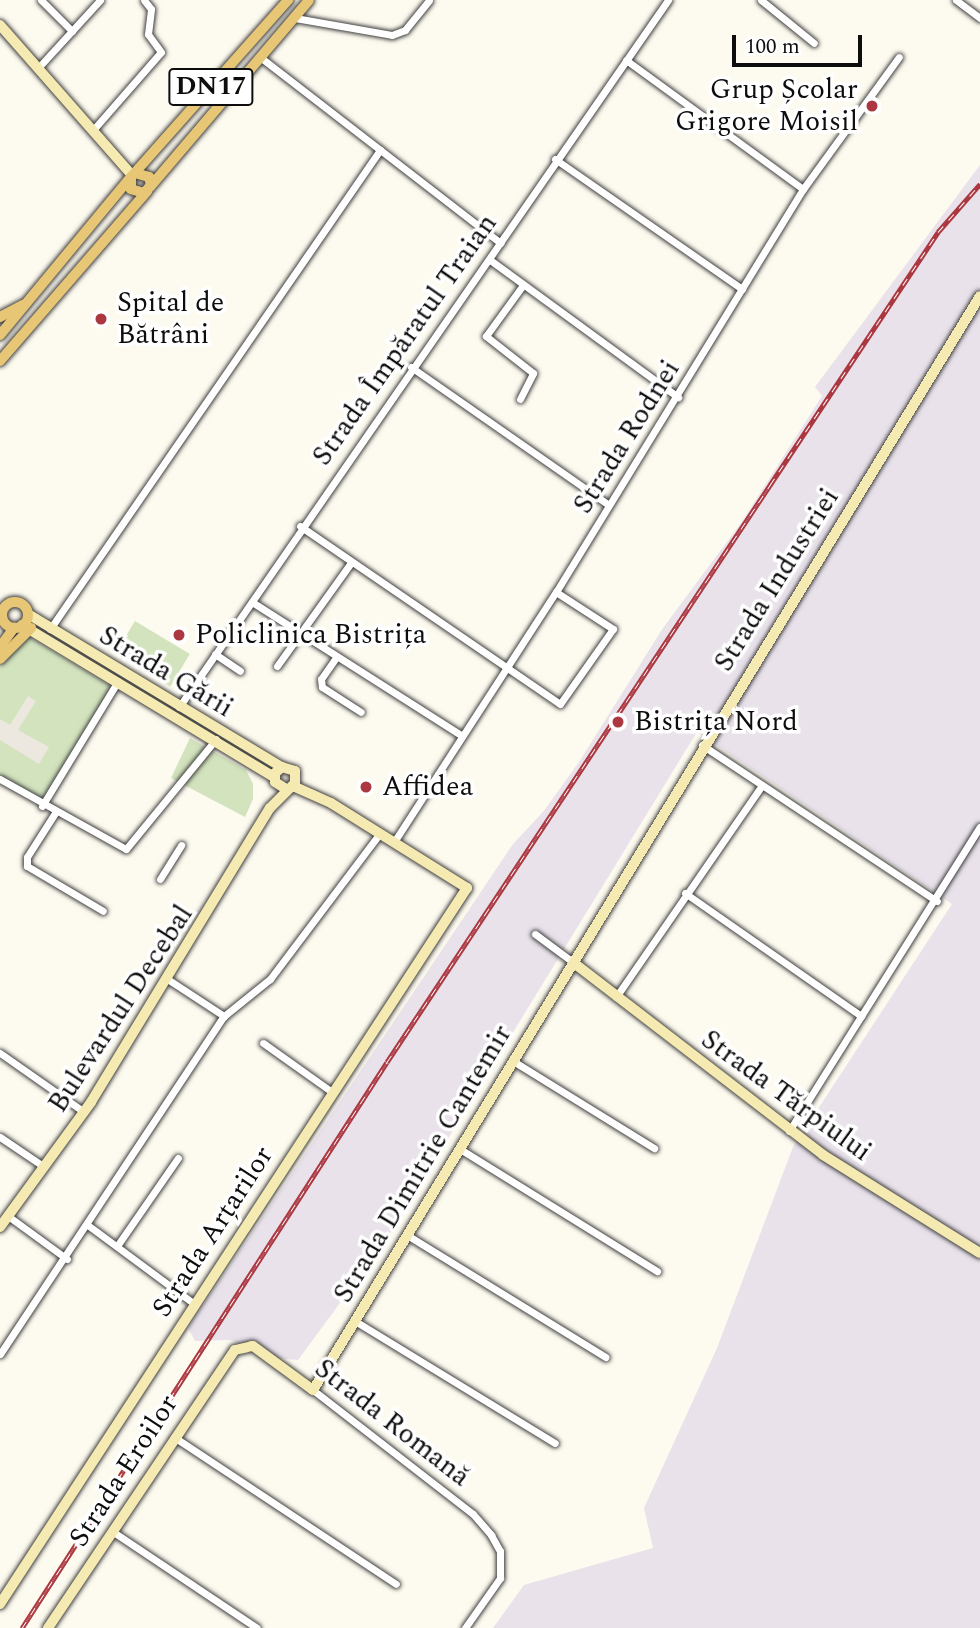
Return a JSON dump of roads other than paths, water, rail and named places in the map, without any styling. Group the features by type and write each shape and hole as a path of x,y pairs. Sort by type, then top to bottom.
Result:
{"main road":[{"name":"DN17","path":"0,335 132,176 288,0"},
{"name":"DN17","path":"0,361 309,0"},
{"path":"146,174 148,190 134,191 132,176 146,174"},
{"path":"0,317 25,304"},
{"path":"0,660 23,627 28,614 18,603 2,612 23,627"},
{"path":"0,646 23,627"}],"street":[{"path":"41,0 72,31"},
{"path":"38,68 100,0"},
{"path":"93,130 161,52 148,33 151,9 144,0"},
{"path":"295,18 392,35 405,30 429,0"},
{"name":"Strada Împăratul Traian","path":"179,707 252,602 300,526 490,260 555,159 668,0"},
{"path":"761,0 814,43"},
{"path":"956,0 980,18"},
{"path":"0,25 132,176"},
{"path":"260,57 501,243"},
{"name":"Strada Rodnei","path":"394,842 556,592 678,397 803,189 898,57"},
{"path":"626,60 803,189"},
{"path":"50,629 380,150"},
{"path":"555,159 742,289"},
{"path":"490,260 678,397"},
{"path":"520,399 533,373 486,337 523,285"},
{"name":"Strada Industriei","path":"573,963 702,745 980,296"},
{"path":"411,367 609,505"},
{"path":"300,526 351,564 560,704 613,629 556,592"},
{"path":"277,666 351,564"},
{"path":"252,602 335,659 462,736"},
{"name":"Strada Gării","path":"28,614 179,707 282,767 290,768 318,796"},
{"name":"Strada Gării","path":"23,627 216,739 282,784 318,796 467,888"},
{"path":"215,654 240,671"},
{"path":"335,659 321,679 322,687 361,712"},
{"path":"42,806 118,681"},
{"path":"0,779 42,806 126,849 157,806 188,777 216,739"},
{"path":"702,745 761,787 937,901"},
{"path":"282,767 282,784"},
{"path":"282,784 296,775"},
{"name":"Bulevardul Decebal","path":"0,1227 84,1112 169,980 282,784"},
{"path":"616,997 685,893 761,787"},
{"path":"55,813 27,858 27,866 103,911"},
{"path":"789,1131 937,901 980,827"},
{"path":"0,1354 89,1226 97,1202 223,1016 270,979 380,833"},
{"path":"160,879 181,845"},
{"name":"Strada Arțarilor","path":"0,1604 193,1303 467,888"},
{"path":"685,893 861,1016"},
{"path":"535,934 573,963"},
{"name":"Strada Tărpiului","path":"573,963 789,1131 980,1254"},
{"name":"Strada Dimitrie Cantemir","path":"313,1390 573,963"},
{"path":"169,980 223,1016"},
{"path":"263,1043 332,1092"},
{"path":"0,1053 84,1112"},
{"path":"513,1061 654,1148"},
{"path":"0,1137 43,1166"},
{"path":"460,1149 657,1271"},
{"path":"117,1246 178,1158"},
{"path":"8,1216 66,1258"},
{"path":"89,1226 193,1303"},
{"path":"407,1235 605,1357"},
{"path":"355,1321 555,1443"},
{"name":"Strada Romană","path":"244,1345 268,1355 473,1514 500,1551 500,1578 465,1628"},
{"name":"Strada Eroilor","path":"52,1627 222,1363 244,1345"},
{"path":"174,1437 396,1584"},
{"path":"112,1531 257,1628"}],"railway":[{"path":"22,1628 387,1062 938,232 980,184"}],"place":[{"name":"Grup Școlar Grigore Moisil","path":"872,106"},
{"name":"Spital de Bătrâni","path":"101,319"},
{"name":"Policlinica Bistrița","path":"179,635"},
{"name":"Bistrița Nord","path":"618,722"},
{"name":"Affidea","path":"366,787"}]}
